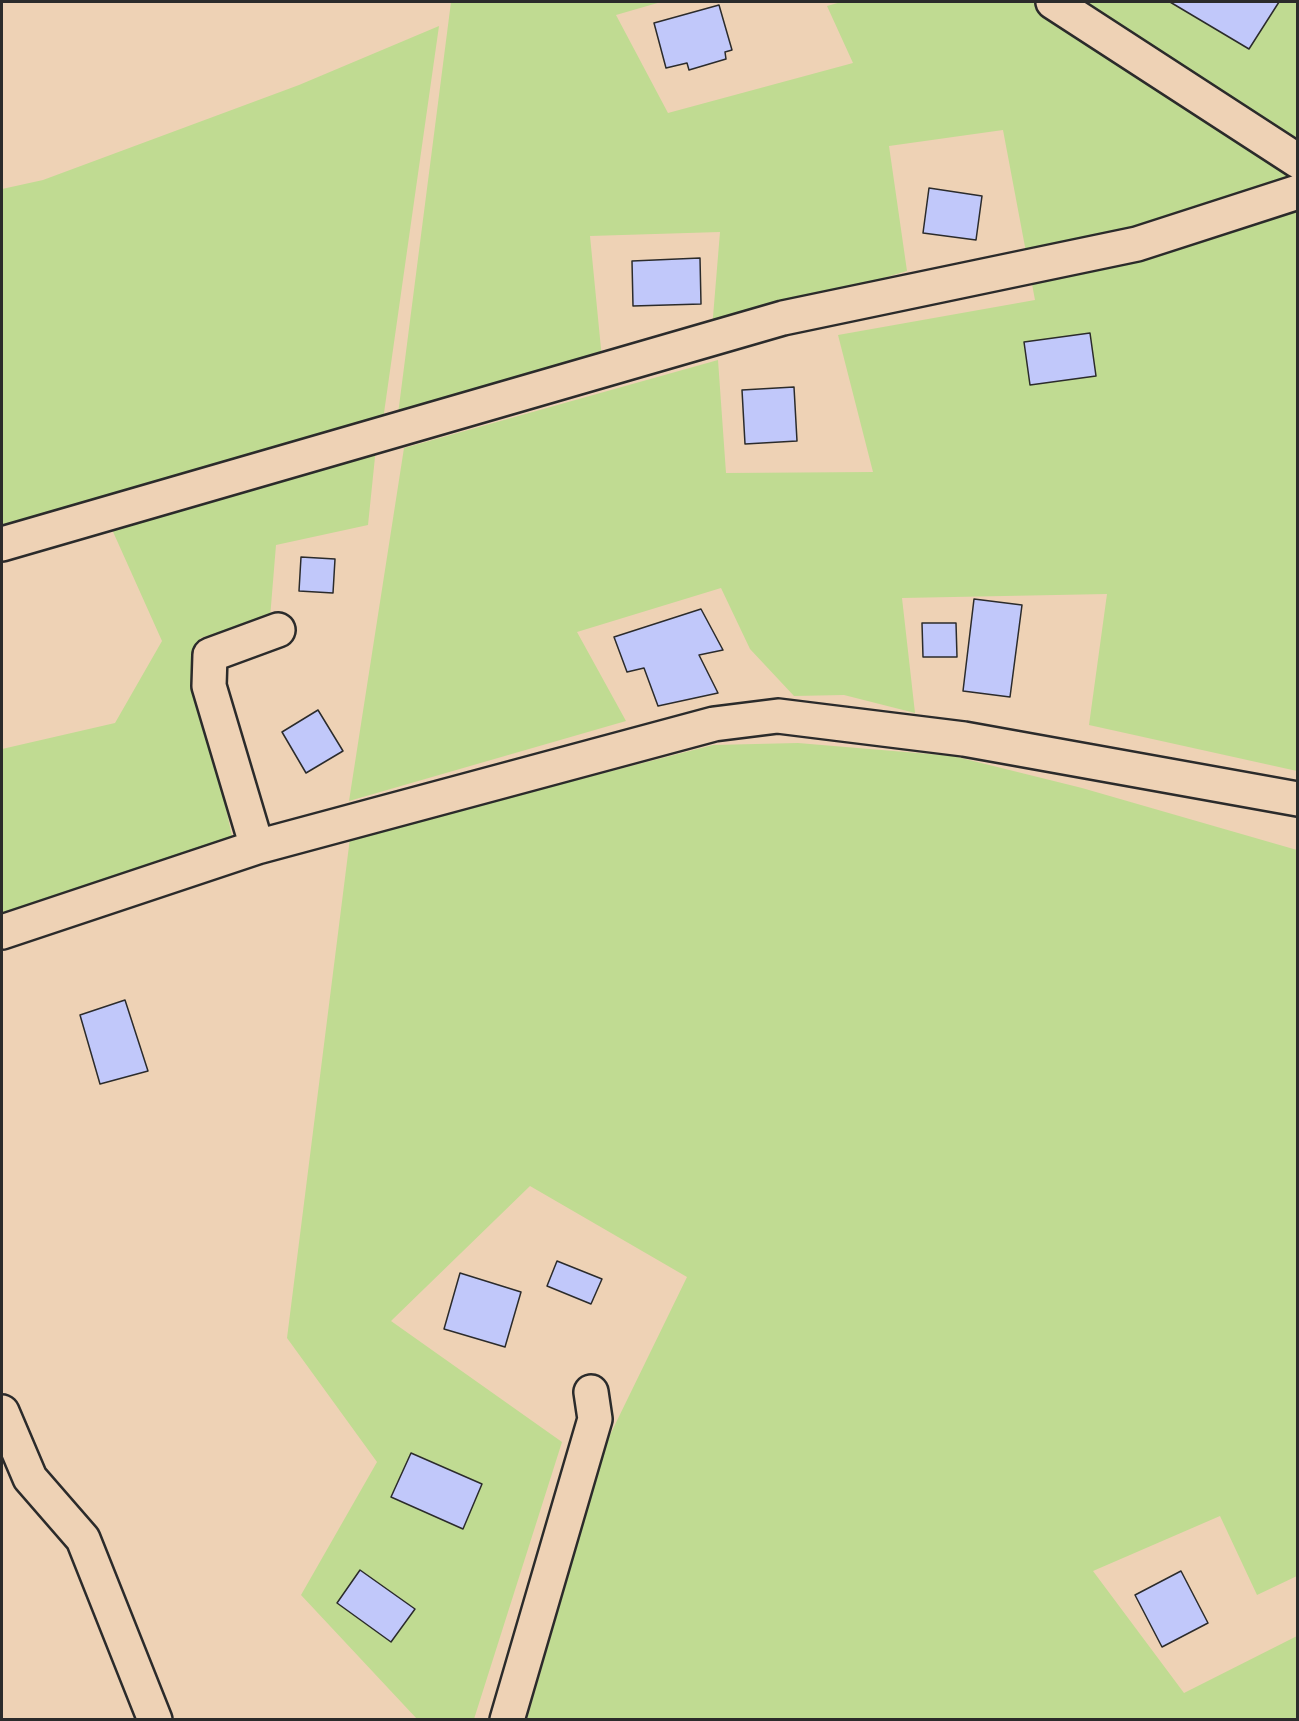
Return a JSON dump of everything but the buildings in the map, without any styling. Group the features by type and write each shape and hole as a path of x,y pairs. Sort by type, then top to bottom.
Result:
{"street":[{"path":"1053,2 1298,161"},
{"path":"2,544 783,318 1137,244 1298,192"},
{"path":"257,847 208,686 210,655 278,630"},
{"path":"2,932 257,847 714,724 778,716 964,739 1298,799"},
{"path":"507,1719 595,1419 591,1392"},
{"path":"2,1412 30,1478 83,1539 154,1719"}],"green space":[{"path":"451,2 661,2 616,15 668,113 853,63 827,6 841,2 1297,2 1297,771 1089,725 1107,594 902,598 915,713 844,695 794,696 750,649 721,588 577,632 626,721 349,801 404,448 718,360 726,473 873,472 838,335 1035,300 1003,130 889,146 907,271 712,329 720,232 590,236 602,359 398,414"},
{"path":"439,26 382,427 378,428 368,525 276,545 270,618 200,638 202,700 234,845 2,918 2,749 115,723 162,641 101,505 2,534 2,189 43,180 299,85"},
{"path":"798,743 953,756 1082,788 1297,850 1297,1576 1257,1595 1220,1516 1093,1571 1184,1693 1297,1636 1297,1719 527,1719 608,1439 687,1277 530,1186 391,1321 562,1442 474,1719 417,1719 301,1595 377,1462 287,1338 350,838 713,745"}]}
